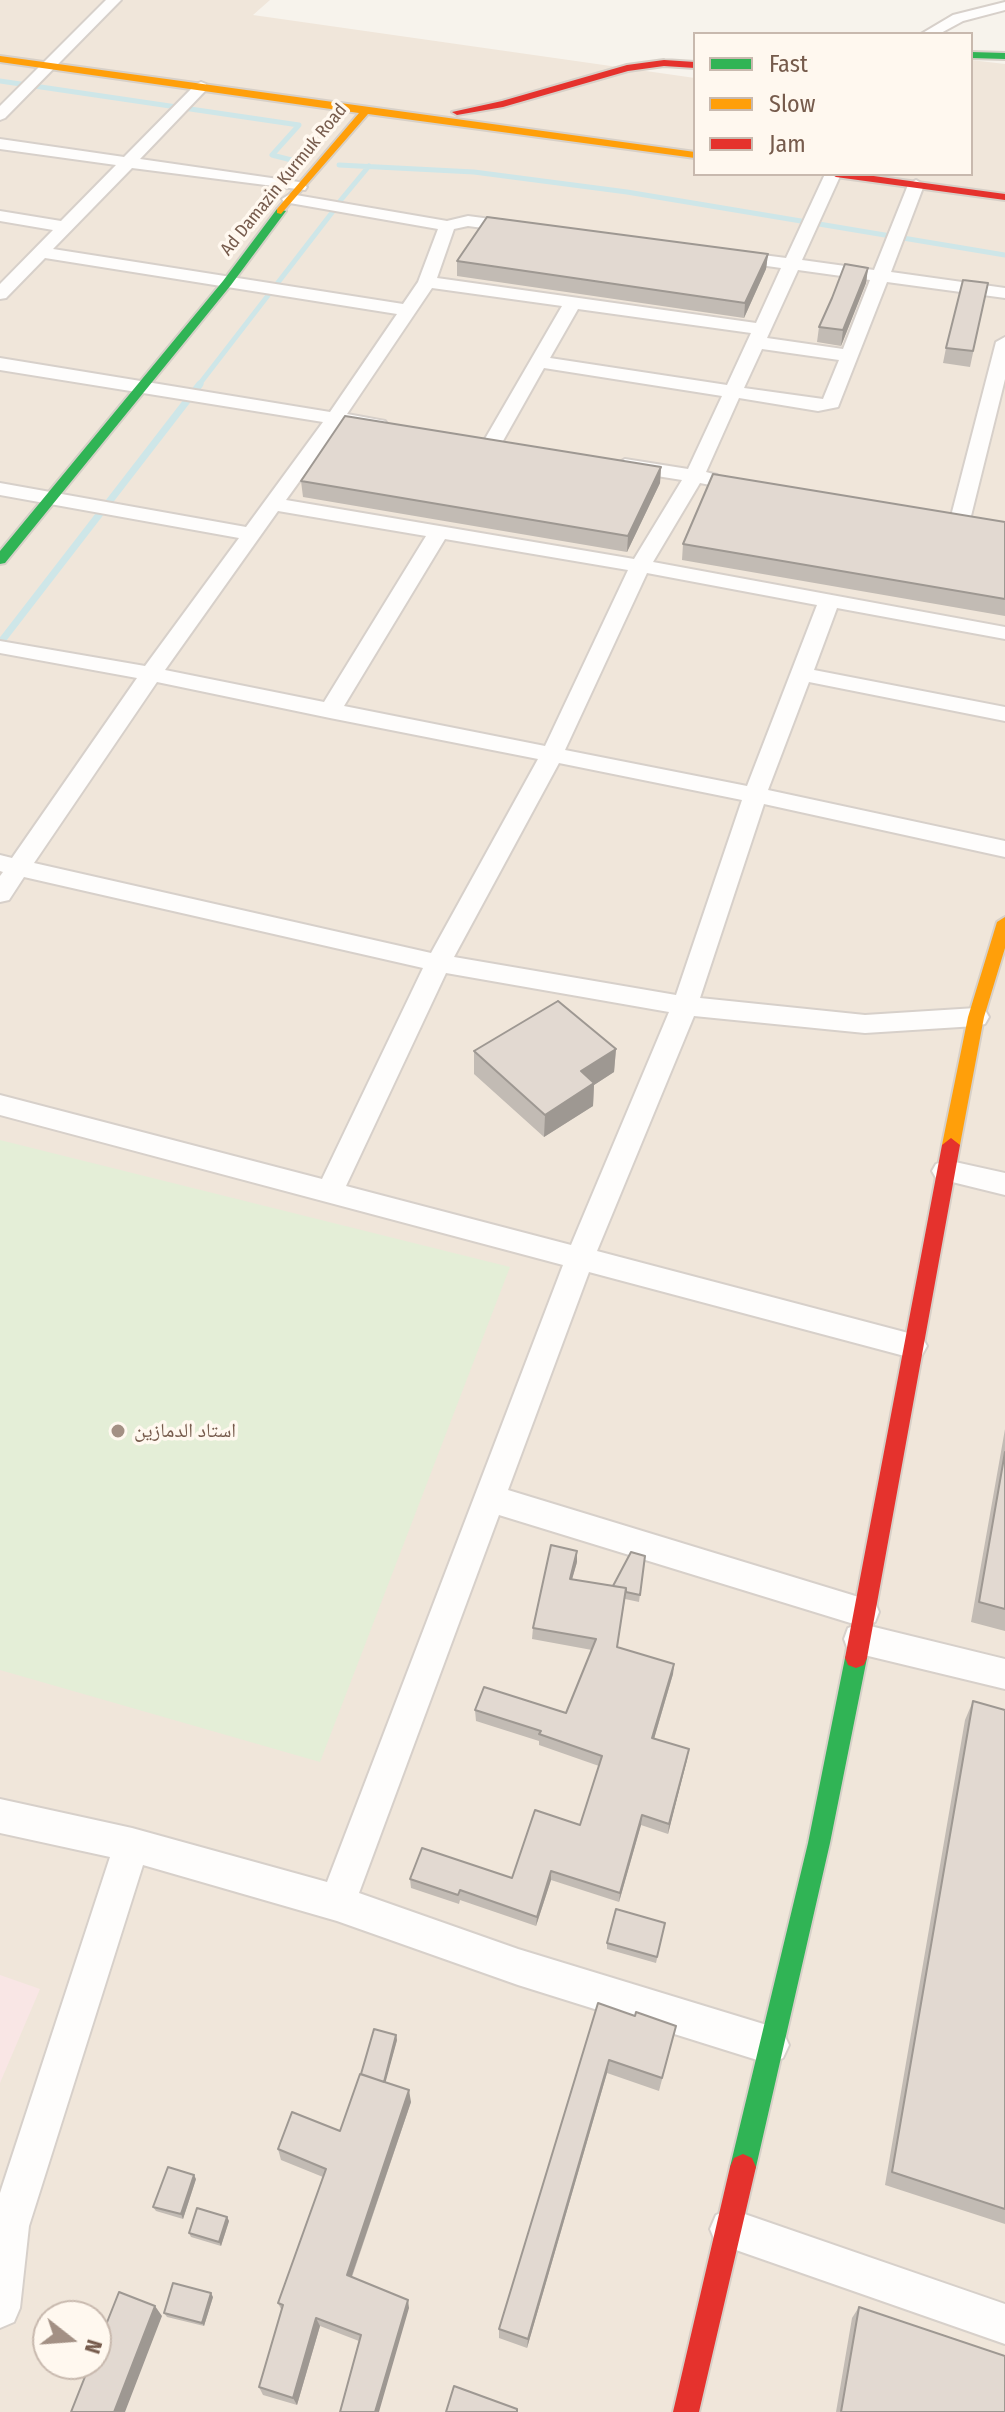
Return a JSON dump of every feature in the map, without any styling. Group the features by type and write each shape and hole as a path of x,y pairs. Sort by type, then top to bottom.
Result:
{"main road":[{"path":"973,55 1005,56"},
{"name":"Ad Damazin Kurmuk Road","path":"0,59 366,111"},
{"path":"406,117 492,107 569,82 645,65 693,65"},
{"name":"Ad Damazin Kurmuk Road","path":"0,560 227,283 294,193 366,111"},
{"path":"366,111 693,155"},
{"path":"850,176 1005,197"},
{"path":"686,2412 819,1843 976,1017 1005,922"}],"street":[{"path":"0,115 114,0"},
{"path":"932,32 958,18 1005,6"},
{"path":"0,294 201,87"},
{"path":"0,144 294,193 447,226 468,221 545,231"},
{"path":"330,1191 438,963 551,756 640,566 694,477 834,176"},
{"path":"539,362 818,405 831,403 916,185"},
{"path":"0,216 66,227"},
{"path":"0,894 9,865 335,418 427,282 447,226"},
{"path":"41,252 407,310"},
{"path":"716,254 1005,293"},
{"path":"427,282 573,302 851,356"},
{"path":"492,444 573,302"},
{"path":"960,520 1005,342"},
{"path":"0,364 140,389 398,428"},
{"path":"601,462 726,482"},
{"path":"0,489 251,534"},
{"path":"273,504 640,566 1005,633"},
{"path":"330,711 438,533"},
{"path":"337,1903 580,1258 685,1006 755,795 829,601"},
{"path":"0,647 151,674 755,795 1005,849"},
{"path":"801,674 1005,714"},
{"path":"9,865 438,963 685,1006 865,1024 976,1017"},
{"path":"0,1105 912,1346"},
{"path":"946,1171 1005,1184"},
{"path":"489,1498 1005,1674"},
{"path":"0,1816 132,1845 337,1903 518,1967 770,2045"},
{"path":"0,2308 9,2226 132,1845"},
{"path":"730,2229 1005,2324"}],"shaded area":[{"path":"0,0 270,0 253,15 693,78 693,176 973,176 973,60 1005,64 1005,2412 0,2412"},
{"path":"0,1975 40,1989 0,2083"}],"green space":[{"path":"0,1140 510,1267 320,1762 0,1670"}],"building":[{"path":"487,217 768,254 745,303 457,261"},
{"path":"845,264 868,268 843,330 819,327 832,298"},
{"path":"963,280 988,283 973,351 946,348"},
{"path":"345,416 661,467 628,536 301,481"},
{"path":"713,474 1005,522 1005,599 683,544"},
{"path":"558,1001 616,1049 581,1071 594,1083 545,1115 474,1051"},
{"path":"1005,1452 1005,1609 979,1602"},
{"path":"551,1545 577,1551 570,1579 626,1588 617,1647 674,1664 652,1738 689,1749 669,1824 642,1815 620,1893 551,1871 537,1917 460,1890 458,1895 410,1879 422,1848 512,1878 535,1810 580,1825 602,1756 539,1734 541,1731 475,1710 484,1687 566,1713 596,1639 533,1628"},
{"path":"631,1552 645,1556 640,1595 613,1586"},
{"path":"973,1701 1005,1710 1005,2209 892,2172"},
{"path":"616,1909 665,1923 657,1957 607,1943"},
{"path":"598,2003 676,2026 662,2078 609,2060 528,2339 499,2329"},
{"path":"374,2029 396,2035 384,2082 361,2074"},
{"path":"360,2074 409,2090 347,2275 408,2300 375,2412 340,2412 361,2335 316,2318 293,2398 259,2387 283,2305 278,2303 326,2169 278,2149 292,2112 340,2131"},
{"path":"168,2167 194,2175 181,2214 153,2207"},
{"path":"197,2208 227,2217 219,2242 189,2233"},
{"path":"173,2283 211,2293 202,2323 164,2313"},
{"path":"119,2292 155,2306 114,2412 71,2412 84,2380 112,2380 112,2310"},
{"path":"859,2307 1005,2356 1005,2412 841,2412"},
{"path":"454,2386 517,2409 517,2412 446,2412"}],"waterway":[{"path":"0,81 299,125 272,155 303,163"},
{"path":"339,165 369,167"},
{"path":"340,201 369,167"},
{"path":"369,167 474,172 627,192 1005,255"},
{"path":"198,386 334,210"},
{"path":"0,643 200,384"}],"traffic: fast":[{"path":"973,55 1005,56"},
{"path":"0,560 227,283 281,211"},
{"path":"743,2167 819,1843 856,1658"}],"traffic: slow":[{"path":"0,59 366,111 281,211"},
{"path":"366,111 693,155"},
{"path":"951,1145 976,1017 1005,922"}],"traffic: jam":[{"path":"457,112 503,104 627,68 664,63 693,65"},
{"path":"851,176 1005,197"},
{"path":"856,1658 951,1145"},
{"path":"686,2412 743,2167"}],"place":[{"name":"استاد الدمازين","path":"118,1431"}]}
